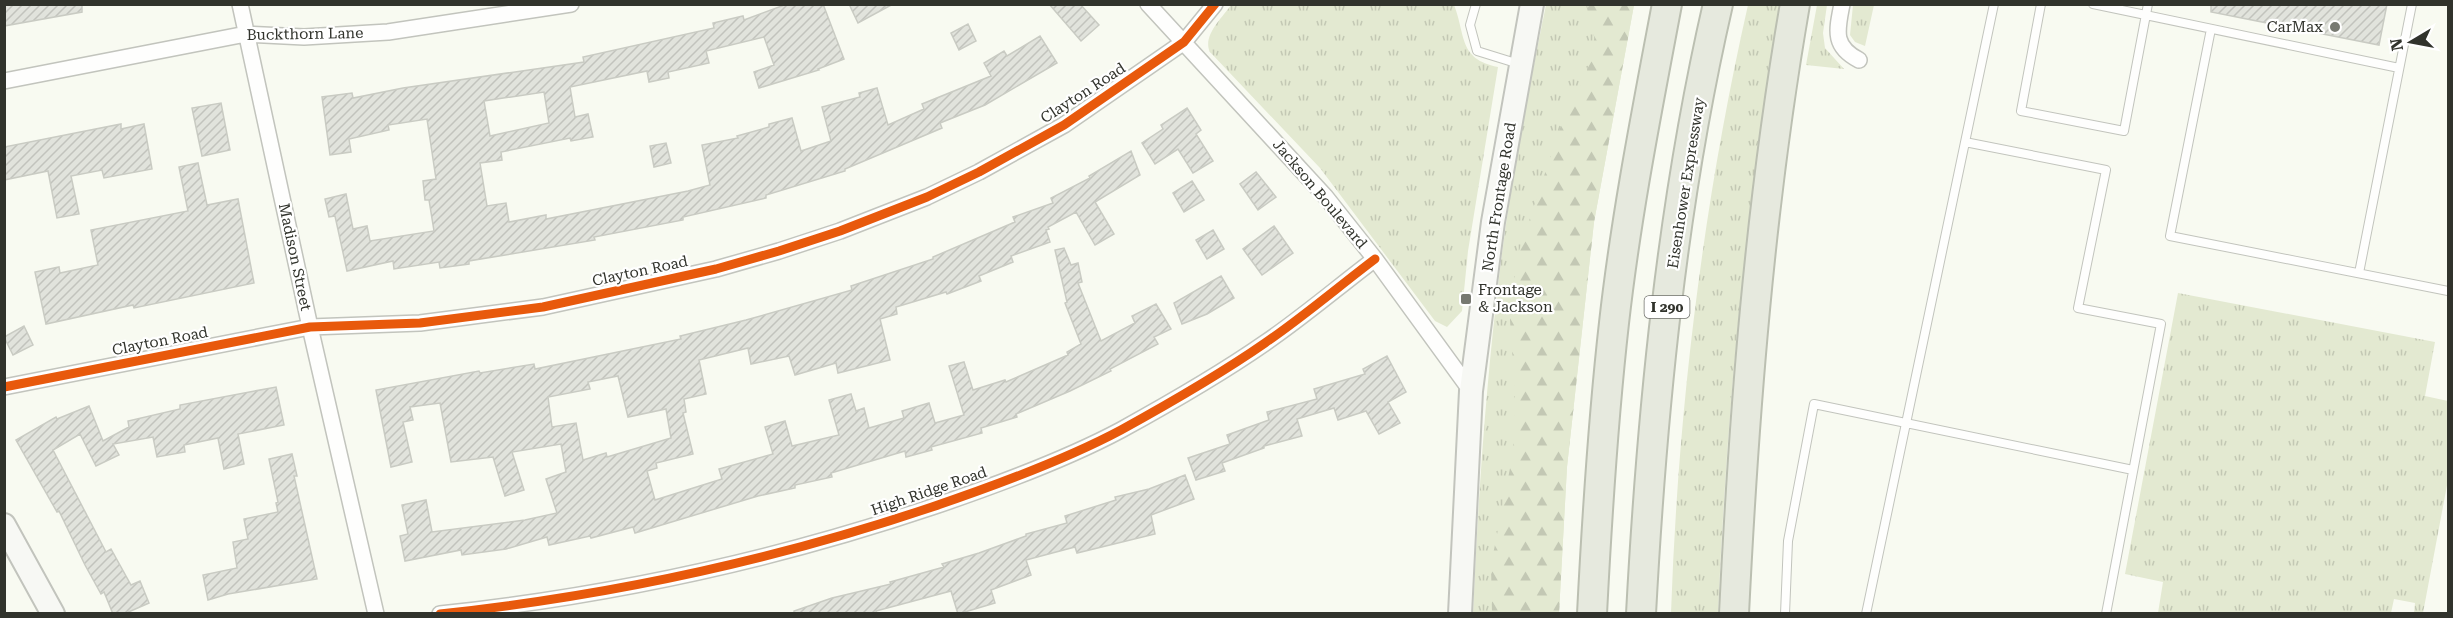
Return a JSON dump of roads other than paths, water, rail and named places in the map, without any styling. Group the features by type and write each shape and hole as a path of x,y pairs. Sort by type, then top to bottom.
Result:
{"highway":[{"path":"1592,614 1601,445 1614,322 1631,196 1667,4"},
{"name":"Eisenhower Expressway","path":"1641,614 1647,491 1668,297 1694,125 1718,4"},
{"path":"1734,614 1744,447 1758,276 1772,159 1796,4"}],"main road":[{"name":"North Frontage Road","path":"1471,391 1493,222 1532,4"},
{"path":"1460,614 1471,391"},
{"path":"4,525 53,614"}],"street":[{"name":"Madison Street","path":"240,4 310,327 376,614"},
{"name":"Buckthorn Lane","path":"4,81 246,34 304,37 388,32 571,4"},
{"name":"Jackson Boulevard","path":"1148,4 1294,161 1375,259 1471,391"},
{"name":"Clayton Road","path":"4,387 310,327 420,323 543,307 716,269 840,231 948,187 1064,125 1184,42 1215,4"},
{"path":"1842,4 1838,28 1839,39 1848,55 1859,60"},
{"name":"High Ridge Road","path":"440,614 567,598 774,556 849,534 981,490 1118,431 1200,385 1266,342 1375,259"}],"lane":[{"path":"1476,4 1470,25 1477,51 1521,65"},
{"path":"1866,614 1994,4"},
{"path":"2041,4 2021,111 2124,131 2148,4"},
{"path":"2093,4 2399,68"},
{"path":"2359,273 2412,4"},
{"path":"2211,29 2170,236 2448,291"},
{"path":"1965,142 2106,170 2078,308 2160,324 2106,614"},
{"path":"1785,614 1788,541 1814,404 2133,470"}],"place":[{"name":"CarMax","path":"2335,27"},
{"name":"Frontage & Jackson","path":"1466,299"}]}
